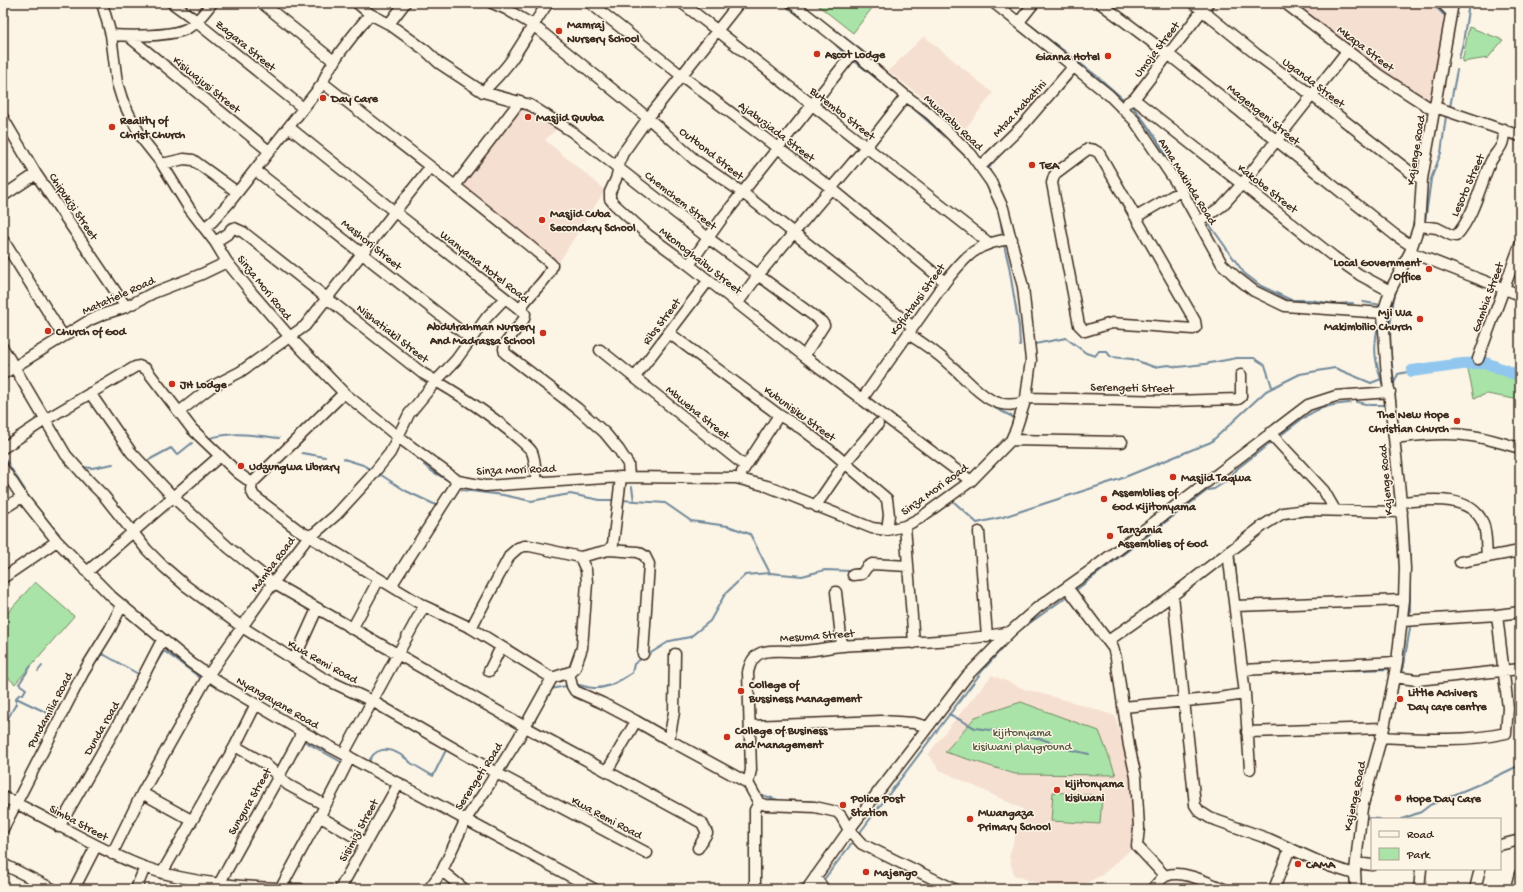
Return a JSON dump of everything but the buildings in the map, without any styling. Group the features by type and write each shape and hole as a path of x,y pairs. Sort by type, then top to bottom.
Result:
{"street":[{"name":"Sinza Mori Road","path":"102,3 110,35 122,99 143,140 162,164 189,208 228,262 252,294 290,337 344,393 398,437 458,481 485,486 625,477 736,478 766,486 872,528 887,530 905,526 920,518 971,481 1011,440 1025,400"},
{"name":"Zagara Street","path":"172,3 303,108"},
{"path":"110,35 128,36 175,32 187,28 196,22 212,3"},
{"path":"262,3 335,62"},
{"name":"Chemchem Street","path":"357,3 370,14 389,24 425,50 439,63 483,92 530,105 571,132 708,238 759,274 822,322 824,325 804,356"},
{"path":"389,24 405,3"},
{"name":"Outbond Street","path":"492,3 506,9 533,25 648,118 695,160 742,193 793,233 910,330"},
{"path":"483,92 512,58 548,3"},
{"name":"Ajabuziada Street","path":"590,3 682,76 831,188 945,282"},
{"name":"Butembo Street","path":"682,3 718,30 811,106 989,243"},
{"name":"Mkonoghaibu Street","path":"739,3 648,118 623,153 617,167 618,171 616,179 610,192 612,201 648,235 689,265 804,356 971,481"},
{"name":"Mwarabu Road","path":"792,3 930,114 971,154 981,166 1000,199 1012,239 1023,287 1031,360 1025,400"},
{"name":"Anna Makinda Road","path":"994,3 1109,95 1134,120 1181,190 1222,264 1236,277 1268,298 1285,306 1381,312"},
{"path":"1019,22 1034,3"},
{"name":"Magengeni Street","path":"1100,3 1168,54 1411,249 1520,295"},
{"name":"Uganda Street","path":"1193,3 1206,7 1256,54 1414,175 1422,179"},
{"name":"Mkapa Street","path":"1285,3 1347,51 1401,90 1430,108 1436,107 1504,129 1520,136"},
{"path":"1442,3 1452,8"},
{"name":"Umoja Street","path":"1121,106 1134,99 1206,7"},
{"name":"Kajenge Road","path":"1356,889 1356,867 1362,808 1382,732 1394,677 1403,621 1404,600 1405,568 1401,507 1381,312 1411,249 1419,226 1422,179 1436,107 1452,8"},
{"path":"204,228 213,221 269,151 290,128 303,108 323,84 324,78 370,14"},
{"name":"Kisiwajusi Street","path":"128,36 269,151"},
{"path":"1199,222 1222,206 1242,184 1347,51"},
{"path":"689,265 742,193 854,52"},
{"name":"Mtaa Mabatini","path":"981,166 1024,124 1074,66"},
{"path":"323,84 456,186 530,245 552,265 550,272 523,302 520,310"},
{"path":"737,304 759,274 866,148 906,96"},
{"name":"Kakobe Street","path":"1134,99 1334,257 1360,275 1390,291"},
{"path":"456,186 520,101"},
{"name":"Chipukizi Street","path":"3,118 36,174 126,307"},
{"name":"Wanyama Hotel Road","path":"290,128 524,314 524,318 505,344 505,354 578,410 605,433 628,464 625,477"},
{"name":"Lesoto Street","path":"1419,226 1437,228 1456,236 1459,233 1466,222 1491,161 1501,146 1504,136 1504,129"},
{"path":"1088,149 1096,150 1136,217 1195,321 1196,327 1193,329 1112,323 1085,331 1079,325 1052,183 1054,176 1088,149"},
{"path":"162,164 184,159 193,160 237,192"},
{"path":"179,412 211,387 240,372 305,326 430,167"},
{"name":"Mashori Street","path":"255,170 472,339"},
{"path":"3,196 36,174"},
{"path":"1136,217 1181,190"},
{"name":"Nishatiakil Street","path":"215,242 230,233 231,229 234,228 240,230 422,373 453,390 505,428 531,450 536,464 535,474 537,482"},
{"name":"Kofiatausi Street","path":"862,399 945,282 970,254 996,240 1012,239"},
{"path":"3,240 63,336"},
{"name":"Gambia Street","path":"1478,359 1520,245"},
{"name":"Matatiele Road","path":"3,374 63,336 104,314 126,307 228,262"},
{"name":"Ribs Street","path":"635,377 708,281"},
{"name":"Mamba Road","path":"112,854 142,793 208,674 273,583 309,536 315,533 336,515 369,479 390,453 409,414 436,381 456,360 487,317 505,298"},
{"name":"Serengeti Street","path":"910,330 986,397 999,404 1014,406 1025,400 1238,400 1241,397 1241,375"},
{"name":"Kubunisiku Street","path":"669,333 779,415 802,429 845,463 887,500 890,515 887,530"},
{"name":"Kwa Remi Road","path":"3,348 66,455 104,496 147,550 174,576 242,627 323,678 372,701 496,772 647,853"},
{"name":"Mbweha Street","path":"600,350 703,434 745,466"},
{"path":"3,448 90,392 139,366 146,369 192,429 238,473 252,483"},
{"path":"90,392 131,452 174,498 229,548 273,583 398,655 702,823 706,833 698,848"},
{"path":"807,889 967,676 1010,632 1037,608 1308,405 1336,396 1390,392"},
{"path":"344,393 252,483 251,490 254,496 296,529 424,606 472,628 552,678 569,673 575,668 582,648 587,583 586,570 580,557"},
{"path":"736,478 739,476 779,415"},
{"path":"817,507 816,504 845,463 878,424"},
{"path":"1270,433 1324,491 1335,510"},
{"path":"1395,438 1456,434 1473,436 1520,448"},
{"path":"1011,440 1122,442"},
{"path":"87,572 174,498 220,456"},
{"name":"Nyangayane Road","path":"3,468 22,497 57,541 122,605 191,663 220,683 301,731 594,889"},
{"path":"609,550 613,544 625,477"},
{"path":"391,586 458,481"},
{"path":"3,509 22,497"},
{"path":"1108,641 1173,595 1264,525 1283,513 1307,510 1401,507 1443,500 1454,501 1464,504 1476,513 1484,524 1486,557"},
{"path":"905,526 914,643"},
{"path":"979,532 987,637"},
{"path":"3,578 57,541"},
{"path":"472,628 510,555 518,548 530,546 580,557 609,550 638,552 642,553 648,560 649,564 643,654"},
{"path":"1460,562 1520,551"},
{"path":"1228,552 1245,694 1250,769"},
{"path":"853,575 862,574 867,567 872,564 908,566"},
{"path":"352,629 379,579"},
{"path":"1067,587 1113,648 1116,658 1137,788 1139,828 1137,846 1165,876"},
{"path":"836,592 842,646"},
{"path":"1173,595 1197,808 1210,818 1290,848 1342,871 1351,873 1356,867 1371,864"},
{"path":"1235,606 1404,600"},
{"name":"Pundamilia Road","path":"3,829 83,673 110,629 122,605"},
{"path":"281,888 335,788 347,755 372,701 424,606"},
{"path":"294,660 317,609"},
{"path":"1403,621 1497,615 1520,612"},
{"path":"1247,732 1382,732 1446,738 1483,737 1506,733 1508,708 1497,615"},
{"name":"Mesuma Street","path":"748,783 751,770 748,672 752,659 758,654 764,652 803,651 842,646 914,643 987,637 1010,632"},
{"name":"Dunda road","path":"59,827 126,710 162,640"},
{"path":"489,671 501,647"},
{"path":"669,740 674,712 675,654"},
{"path":"1242,670 1397,662"},
{"path":"1394,677 1417,680 1520,669"},
{"path":"569,673 572,686 578,693 602,703 748,783 759,803 766,805 815,807 837,812 862,844 954,889"},
{"name":"Serengeti Road","path":"428,889 442,871 466,819 526,726 552,678"},
{"path":"1123,707 1184,702 1245,694"},
{"path":"162,873 191,820 235,746 256,704"},
{"path":"607,771 636,721"},
{"path":"750,726 882,721 914,723 928,727"},
{"name":"Sungura Street","path":"219,884 299,739 301,731"},
{"path":"235,746 264,763 288,785 325,805"},
{"name":"Sisimizi Street","path":"340,889 399,783"},
{"path":"142,793 191,820"},
{"name":"Simba Street","path":"3,796 96,846 145,867"},
{"path":"755,889 755,810 759,803"},
{"path":"319,816 365,842"},
{"path":"1501,845 1520,840"},
{"path":"74,889 96,846"},
{"path":"1274,889 1290,848"},
{"path":"3,864 53,889"},
{"path":"136,889 145,867 198,885 219,884 255,888 300,889"},
{"path":"1419,889 1422,870"},
{"path":"1475,889 1480,870"},
{"path":"442,871 464,889"},
{"path":"1516,889 1520,874"},
{"path":"1152,889 1165,876 1182,875 1192,877 1224,889"},
{"path":"815,877 824,889"}],"shaded area":[{"path":"1281,3 1433,3 1443,16 1431,101 1419,104"},
{"path":"924,36 993,93 965,129 888,71"},
{"path":"526,104 557,129 545,140 605,190 559,262 520,234 462,187"},
{"name":"kijitonyama kisiwani","path":"992,675 1024,689 1076,703 1115,716 1129,767 1138,810 1133,833 1135,846 1102,875 1074,889 1053,889 1014,875 1009,857 1023,809 940,770 928,755"}],"green space":[{"path":"815,3 876,3 853,33"},
{"path":"1469,27 1503,40 1488,58 1462,62"},
{"path":"1466,361 1495,362 1520,375 1520,400 1487,394 1474,398"},
{"path":"35,582 74,616 15,684 3,673 3,618"},
{"name":"kijitonyama kisiwani playground","path":"1021,702 1099,731 1116,775 1015,774 945,752 975,717"},
{"path":"1053,792 1102,796 1100,824 1051,821"}],"waterway":[{"path":"782,3 818,30"},
{"path":"986,3 993,8"},
{"path":"1432,3 1446,17"},
{"path":"1459,58 1463,43 1469,3"},
{"path":"808,9 870,57 881,68"},
{"path":"1009,9 1017,15"},
{"path":"1029,24 1098,77 1122,98"},
{"path":"828,37 844,53"},
{"path":"853,60 899,96"},
{"path":"1452,108 1450,107 1457,70"},
{"path":"1056,95 1076,73"},
{"path":"906,102 947,138"},
{"path":"1132,106 1157,139 1177,176"},
{"path":"1425,222 1431,179 1441,153 1446,116 1454,118"},
{"path":"991,174 989,168 998,156"},
{"path":"1000,216 1003,237"},
{"path":"1410,238 1415,217"},
{"path":"1207,221 1244,273 1261,286 1291,300 1310,300 1334,304 1353,303"},
{"path":"1004,245 1019,327 1020,346"},
{"path":"1392,277 1407,247"},
{"path":"1397,287 1392,311 1390,335 1394,383 1398,374 1412,371"},
{"path":"1363,302 1381,305"},
{"path":"1295,312 1305,312"},
{"path":"1379,321 1375,348 1378,371 1384,389"},
{"path":"1033,337 1035,344 1066,338 1086,353 1095,356 1099,351 1106,351 1111,357 1132,359 1154,367 1168,365 1178,367 1237,358 1254,358 1265,365 1272,387"},
{"path":"1412,371 1462,364 1486,363 1520,376"},
{"path":"954,502 977,523 1003,517 1120,479 1211,442 1266,391 1300,374 1335,368 1371,383 1381,379"},
{"path":"1394,383 1396,410"},
{"path":"1357,402 1370,405 1383,405 1386,409"},
{"path":"1281,435 1313,412 1329,406 1350,403"},
{"path":"995,408 1015,418"},
{"path":"1387,419 1392,468"},
{"path":"1006,440 1013,424"},
{"path":"207,439 234,434 279,438"},
{"path":"1076,590 1208,490 1214,489 1227,481 1238,468 1273,441"},
{"path":"1475,441 1501,448"},
{"path":"145,462 171,448 177,455 192,443"},
{"path":"302,453 325,457"},
{"path":"3,456 25,490"},
{"path":"344,459 363,465 372,470"},
{"path":"82,467 92,468 113,464"},
{"path":"424,465 448,480"},
{"path":"378,473 406,491 438,506"},
{"path":"373,481 381,474"},
{"path":"1393,479 1396,505"},
{"path":"632,487 634,501"},
{"path":"462,490 503,495 531,501 570,494 600,500 615,500"},
{"path":"26,493 52,526"},
{"path":"621,500 665,503 691,521 728,526 750,534 770,573 802,576 825,570 851,571"},
{"path":"1406,507 1410,553 1410,617"},
{"path":"1282,519 1311,515"},
{"path":"53,527 59,534"},
{"path":"1237,585 1234,554 1248,544"},
{"path":"575,684 589,688 599,688 609,686 618,681 632,673 634,664 638,661 670,641 690,637 710,621 725,594 745,575 770,573"},
{"path":"1020,630 1069,595"},
{"path":"1010,625 1027,610"},
{"path":"1402,675 1410,628"},
{"path":"858,835 983,670 1004,646"},
{"path":"156,663 164,651 202,679"},
{"path":"94,664 103,654 140,675"},
{"path":"31,666 19,684 26,689 23,694 20,694 16,698 56,717"},
{"path":"38,671 42,666"},
{"path":"1307,672 1390,669"},
{"path":"208,683 216,686"},
{"path":"1391,719 1398,685"},
{"path":"551,689 566,686"},
{"path":"3,727 16,704 16,698"},
{"path":"949,714 975,728 1019,734 1042,739 1067,749 1089,754"},
{"path":"532,726 537,716"},
{"path":"302,740 343,763"},
{"path":"368,764 374,754 382,750 386,750 396,752 433,776 446,750"},
{"path":"503,772 513,756"},
{"path":"880,781 899,756"},
{"path":"1405,818 1421,812 1430,805 1520,765"},
{"path":"759,794 781,801 814,802"},
{"path":"1371,795 1365,818 1371,818"},
{"path":"845,815 853,821"},
{"path":"822,882 852,843"},
{"path":"1360,866 1360,876"},
{"path":"804,884 812,874"},
{"path":"1350,876 1350,889"},
{"path":"814,889 817,885"}],"place":[{"name":"Mamraj Nursery School","path":"559,31"},
{"name":"Ascot Lodge","path":"817,54"},
{"name":"Gianna Hotel","path":"1108,56"},
{"name":"Day Care","path":"323,98"},
{"name":"Masjid Quuba","path":"528,117"},
{"name":"Reality of Christ Church","path":"112,127"},
{"name":"TEA","path":"1032,165"},
{"name":"Masjid Cuba Secondary School","path":"542,220"},
{"name":"Local Government Office","path":"1429,269"},
{"name":"Mji Wa Makimbilio Church","path":"1420,319"},
{"name":"Church of God","path":"48,331"},
{"name":"Abdulrahman Nursery And Madrassa School","path":"543,333"},
{"name":"JH Lodge","path":"172,384"},
{"name":"The New Hope Christian Church","path":"1457,421"},
{"name":"Udzungwa Library","path":"241,466"},
{"name":"Masjid Taqwa","path":"1173,477"},
{"name":"Assemblies of God Kijitonyama","path":"1104,499"},
{"name":"Tanzania Assemblies of God","path":"1110,536"},
{"name":"College of Bussiness Management","path":"741,691"},
{"name":"Little Achivers Day care centre","path":"1400,699"},
{"name":"College of Business and Management","path":"727,737"},
{"name":"kijitonyama kisiwani","path":"1057,790"},
{"name":"Hope Day Care","path":"1398,798"},
{"name":"Police Post Station","path":"843,805"},
{"name":"Mwangaza Primary School","path":"970,819"},
{"name":"CAMA","path":"1298,864"},
{"name":"Majengo","path":"866,872"}]}
